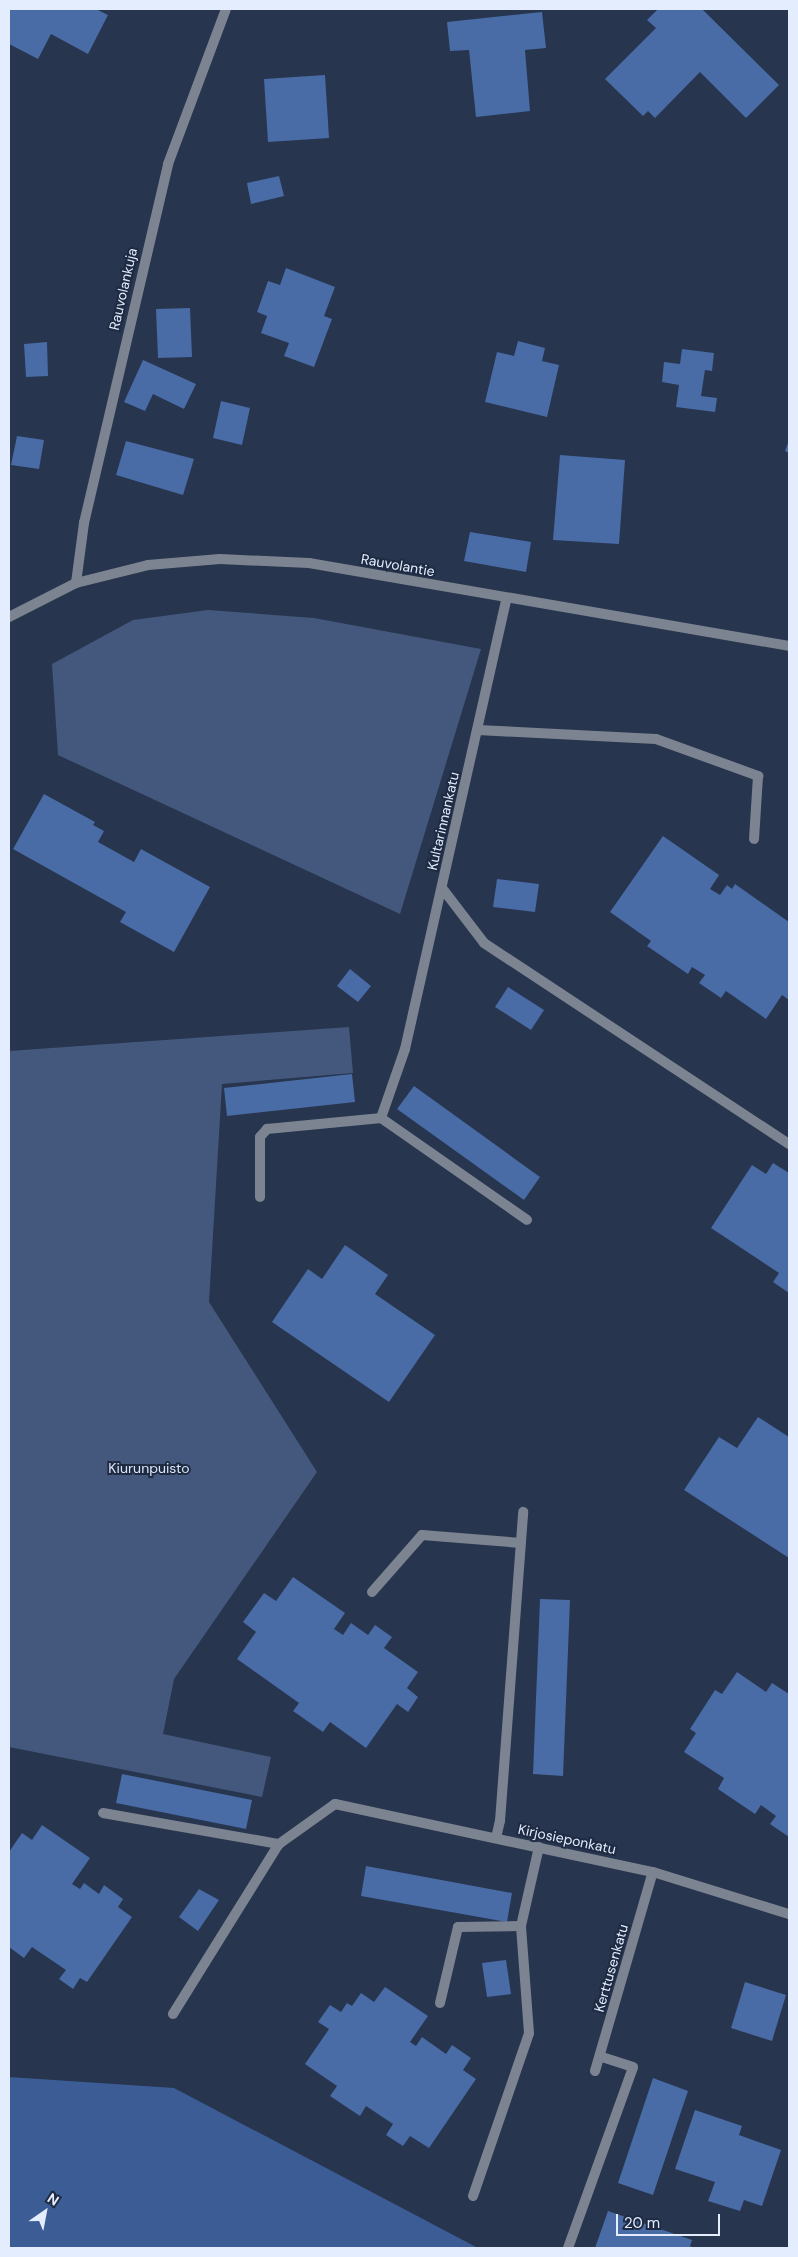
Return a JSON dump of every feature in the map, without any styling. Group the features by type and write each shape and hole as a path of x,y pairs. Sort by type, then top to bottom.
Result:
{"street":[{"name":"Rauvolankuja","path":"76,583 84,522 166,172 226,9"},
{"name":"Rauvolantie","path":"9,617 76,583 148,565 220,559 309,564 789,646"},
{"name":"Kultarinnankatu","path":"381,1118 405,1049 507,598"},
{"path":"478,730 656,739 758,776 754,839"},
{"path":"442,888 484,943 789,1144"},
{"path":"260,1197 260,1137 267,1129 381,1118 527,1220"},
{"path":"496,1838 500,1821 523,1512"},
{"path":"372,1592 422,1535 521,1544"},
{"name":"Kirjosieponkatu","path":"278,1844 335,1804 653,1872 789,1914"},
{"path":"103,1813 278,1844 173,2014"},
{"path":"472,2196 529,2033 521,1926 539,1847"},
{"name":"Kerttusenkatu","path":"595,2071 653,1872"},
{"path":"440,2003 458,1927 521,1926"},
{"path":"568,2248 634,2067 600,2056"}],"green space":[{"path":"208,610 314,618 481,649 400,914 58,755 52,664 133,620"},
{"name":"Kiurunpuisto","path":"349,1027 353,1073 222,1084 209,1302 317,1472 174,1679 163,1734 271,1757 262,1797 9,1747 9,1051"}],"shaded area":[{"path":"9,2077 174,2088 478,2248 9,2248"}],"building":[{"path":"9,9 96,9 108,15 88,54 51,34 38,59 9,44"},
{"path":"658,9 702,9 779,85 746,118 700,72 655,118 648,111 643,116 605,79 656,28 647,20"},
{"path":"542,12 546,48 525,50 530,111 476,117 469,50 450,51 447,22"},
{"path":"325,75 329,138 268,142 264,79"},
{"path":"279,176 284,196 251,204 247,183"},
{"path":"286,268 335,287 324,316 332,319 314,367 284,356 289,343 261,333 267,316 257,312 268,281 280,285"},
{"path":"190,308 192,357 158,358 156,309"},
{"path":"518,341 545,348 542,361 559,365 547,417 485,402 497,352 514,356"},
{"path":"47,342 48,376 26,377 24,344"},
{"path":"682,349 714,353 712,371 705,370 701,396 717,398 715,412 676,407 679,385 662,382 664,362 680,364"},
{"path":"143,360 196,384 184,409 153,394 145,411 124,402"},
{"path":"221,401 250,408 242,445 213,438"},
{"path":"17,436 44,440 39,469 11,465"},
{"path":"789,440 789,453 785,451"},
{"path":"126,441 194,459 183,495 116,475"},
{"path":"560,455 625,460 619,544 553,540"},
{"path":"470,532 531,542 526,572 464,561"},
{"path":"44,794 95,822 93,825 104,831 98,842 134,862 141,849 210,887 174,952 120,922 126,912 13,849"},
{"path":"663,836 719,875 710,889 720,895 727,885 732,889 735,884 789,922 789,1000 782,995 766,1019 726,991 721,998 699,983 705,975 692,967 688,974 647,946 651,941 610,912"},
{"path":"497,879 539,884 535,912 493,907"},
{"path":"350,969 371,986 358,1002 337,986"},
{"path":"508,987 544,1010 531,1030 495,1007"},
{"path":"352,1074 355,1102 227,1116 224,1088"},
{"path":"414,1086 540,1177 524,1200 397,1109"},
{"path":"773,1163 789,1173 789,1293 773,1282 779,1273 711,1228 752,1165 766,1174"},
{"path":"345,1245 388,1275 375,1294 435,1335 389,1402 272,1322 308,1269 322,1279"},
{"path":"758,1417 789,1437 789,1558 684,1490 719,1437 737,1448"},
{"path":"293,1577 345,1613 334,1629 343,1635 351,1623 368,1635 375,1625 392,1637 384,1648 418,1672 407,1688 418,1697 408,1712 397,1704 366,1748 330,1722 323,1732 293,1711 299,1703 237,1659 256,1632 243,1622 264,1593 276,1601"},
{"path":"540,1599 570,1600 563,1776 533,1774"},
{"path":"737,1672 766,1692 772,1683 789,1694 789,1837 770,1824 776,1816 761,1805 755,1814 718,1789 724,1778 684,1752 696,1733 690,1729 715,1690 722,1694"},
{"path":"122,1774 252,1800 246,1829 116,1803"},
{"path":"42,1825 90,1858 72,1884 80,1889 84,1883 99,1894 104,1885 123,1899 118,1907 132,1917 87,1982 80,1978 73,1989 59,1979 66,1970 32,1947 24,1958 9,1947 9,1852 22,1833 32,1840"},
{"path":"366,1866 512,1893 507,1922 361,1896"},
{"path":"199,1889 219,1900 198,1931 179,1917"},
{"path":"506,1960 511,1994 487,1997 482,1963"},
{"path":"745,1982 786,1995 772,2041 731,2028"},
{"path":"385,1987 428,2016 410,2042 416,2046 422,2037 446,2054 452,2045 471,2058 463,2070 476,2079 429,2148 410,2136 403,2146 386,2135 393,2124 366,2106 360,2116 330,2096 337,2086 305,2064 329,2029 318,2022 330,2005 341,2012 347,2003 352,2006 361,1993 374,2002"},
{"path":"653,2078 688,2091 653,2195 618,2183"},
{"path":"695,2110 742,2126 739,2135 781,2150 762,2206 744,2200 740,2211 708,2201 715,2182 675,2169"},
{"path":"608,2211 692,2240 690,2246 694,2248 595,2248"}]}
